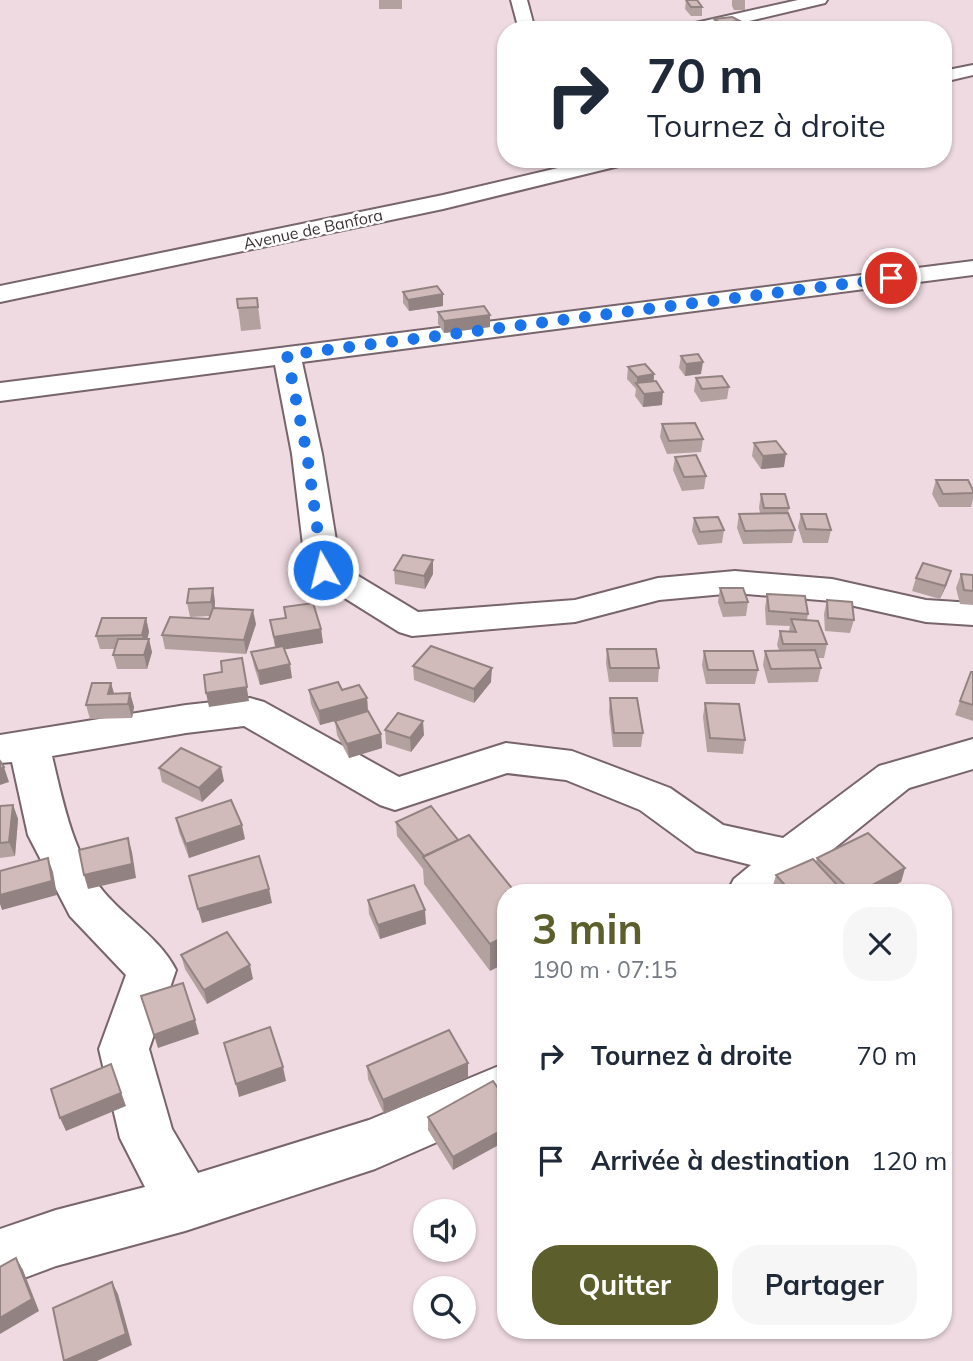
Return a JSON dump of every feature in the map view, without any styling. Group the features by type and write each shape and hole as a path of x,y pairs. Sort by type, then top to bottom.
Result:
{"street":[{"path":"519,0 525,21"},
{"path":"708,21 719,16 819,0"},
{"path":"952,75 973,70"},
{"name":"Avenue de Banfora","path":"0,294 443,202 565,168"},
{"path":"0,392 973,268"},
{"path":"287,355 307,454 323,570 412,624 575,611 658,589 736,582 832,590 926,611 973,614"},
{"path":"185,1204 147,1138 124,1049 152,970 86,903 50,835 15,747 186,719 250,712 395,794 506,758 572,766 655,799 711,839 790,857"},
{"path":"759,884 894,777 973,754"},
{"path":"0,1258 56,1238 185,1204 375,1144 497,1091"}],"building":[{"path":"686,0 697,0 702,7 691,7"},
{"path":"732,17 740,21 718,21 714,19"},
{"path":"437,286 443,294 408,300 403,292"},
{"path":"257,298 258,307 238,308 237,299"},
{"path":"484,306 490,315 444,321 438,312"},
{"path":"698,354 703,362 686,364 681,356"},
{"path":"645,364 654,374 637,377 628,367"},
{"path":"722,376 729,387 702,389 696,378"},
{"path":"656,381 663,392 644,394 636,383"},
{"path":"695,423 703,439 669,441 662,424"},
{"path":"776,441 786,454 763,456 754,443"},
{"path":"696,455 706,476 684,477 675,457"},
{"path":"936,480 968,480 973,493 943,494"},
{"path":"761,494 785,494 789,508 764,508"},
{"path":"788,513 795,530 745,531 739,514"},
{"path":"801,514 826,514 831,530 806,529"},
{"path":"718,517 724,530 700,532 694,518"},
{"path":"403,555 433,560 424,576 394,570"},
{"path":"923,563 951,571 945,586 916,578"},
{"path":"961,574 973,575 973,591 964,590"},
{"path":"213,588 211,602 187,603 189,589"},
{"path":"720,588 743,588 748,602 725,603"},
{"path":"767,594 805,596 808,614 769,611"},
{"path":"827,600 852,602 854,620 828,618"},
{"path":"313,603 321,629 274,637 270,620 286,618 284,607"},
{"path":"213,608 253,610 244,640 162,635 170,617 209,619"},
{"path":"102,618 146,618 142,635 96,636"},
{"path":"791,619 818,621 827,644 783,644 780,631 796,632"},
{"path":"118,639 149,639 144,655 113,655"},
{"path":"283,646 290,664 258,671 251,652"},
{"path":"431,646 492,668 474,689 413,666"},
{"path":"607,649 656,649 659,668 610,668"},
{"path":"815,650 821,668 771,669 765,651"},
{"path":"704,651 753,651 758,670 708,670"},
{"path":"242,658 247,687 206,693 204,675 222,672 221,661"},
{"path":"973,672 973,705 960,701"},
{"path":"338,682 342,690 359,685 367,698 319,711 309,690"},
{"path":"92,683 111,683 108,694 130,693 128,704 86,705"},
{"path":"610,698 637,698 643,733 614,733"},
{"path":"705,703 739,704 745,740 710,738"},
{"path":"368,711 381,734 347,744 335,721"},
{"path":"398,713 423,721 410,738 385,730"},
{"path":"181,748 221,767 199,788 159,768"},
{"path":"231,800 242,825 186,844 176,818"},
{"path":"13,805 9,842 0,843 0,806"},
{"path":"431,806 458,840 424,856 396,822"},
{"path":"868,833 905,868 874,884 844,884 817,858"},
{"path":"469,835 509,884 497,884 497,940 490,944 423,857"},
{"path":"128,838 132,864 84,875 79,850"},
{"path":"259,856 269,889 198,909 189,876"},
{"path":"48,858 52,881 0,895 0,871"},
{"path":"813,859 836,884 784,884 776,875"},
{"path":"414,885 425,910 378,925 368,900"},
{"path":"227,932 250,965 204,990 181,955"},
{"path":"183,983 195,1020 154,1035 141,996"},
{"path":"270,1027 283,1067 236,1084 224,1043"},
{"path":"449,1030 468,1063 383,1100 367,1066"},
{"path":"111,1064 121,1093 60,1118 51,1089"},
{"path":"493,1081 497,1087 497,1133 453,1157 428,1117"},
{"path":"16,1258 32,1299 0,1318 0,1267"},
{"path":"112,1282 126,1334 64,1361 53,1308"}],"route":[{"path":"323,570 307,454 287,355 891,278"}]}
